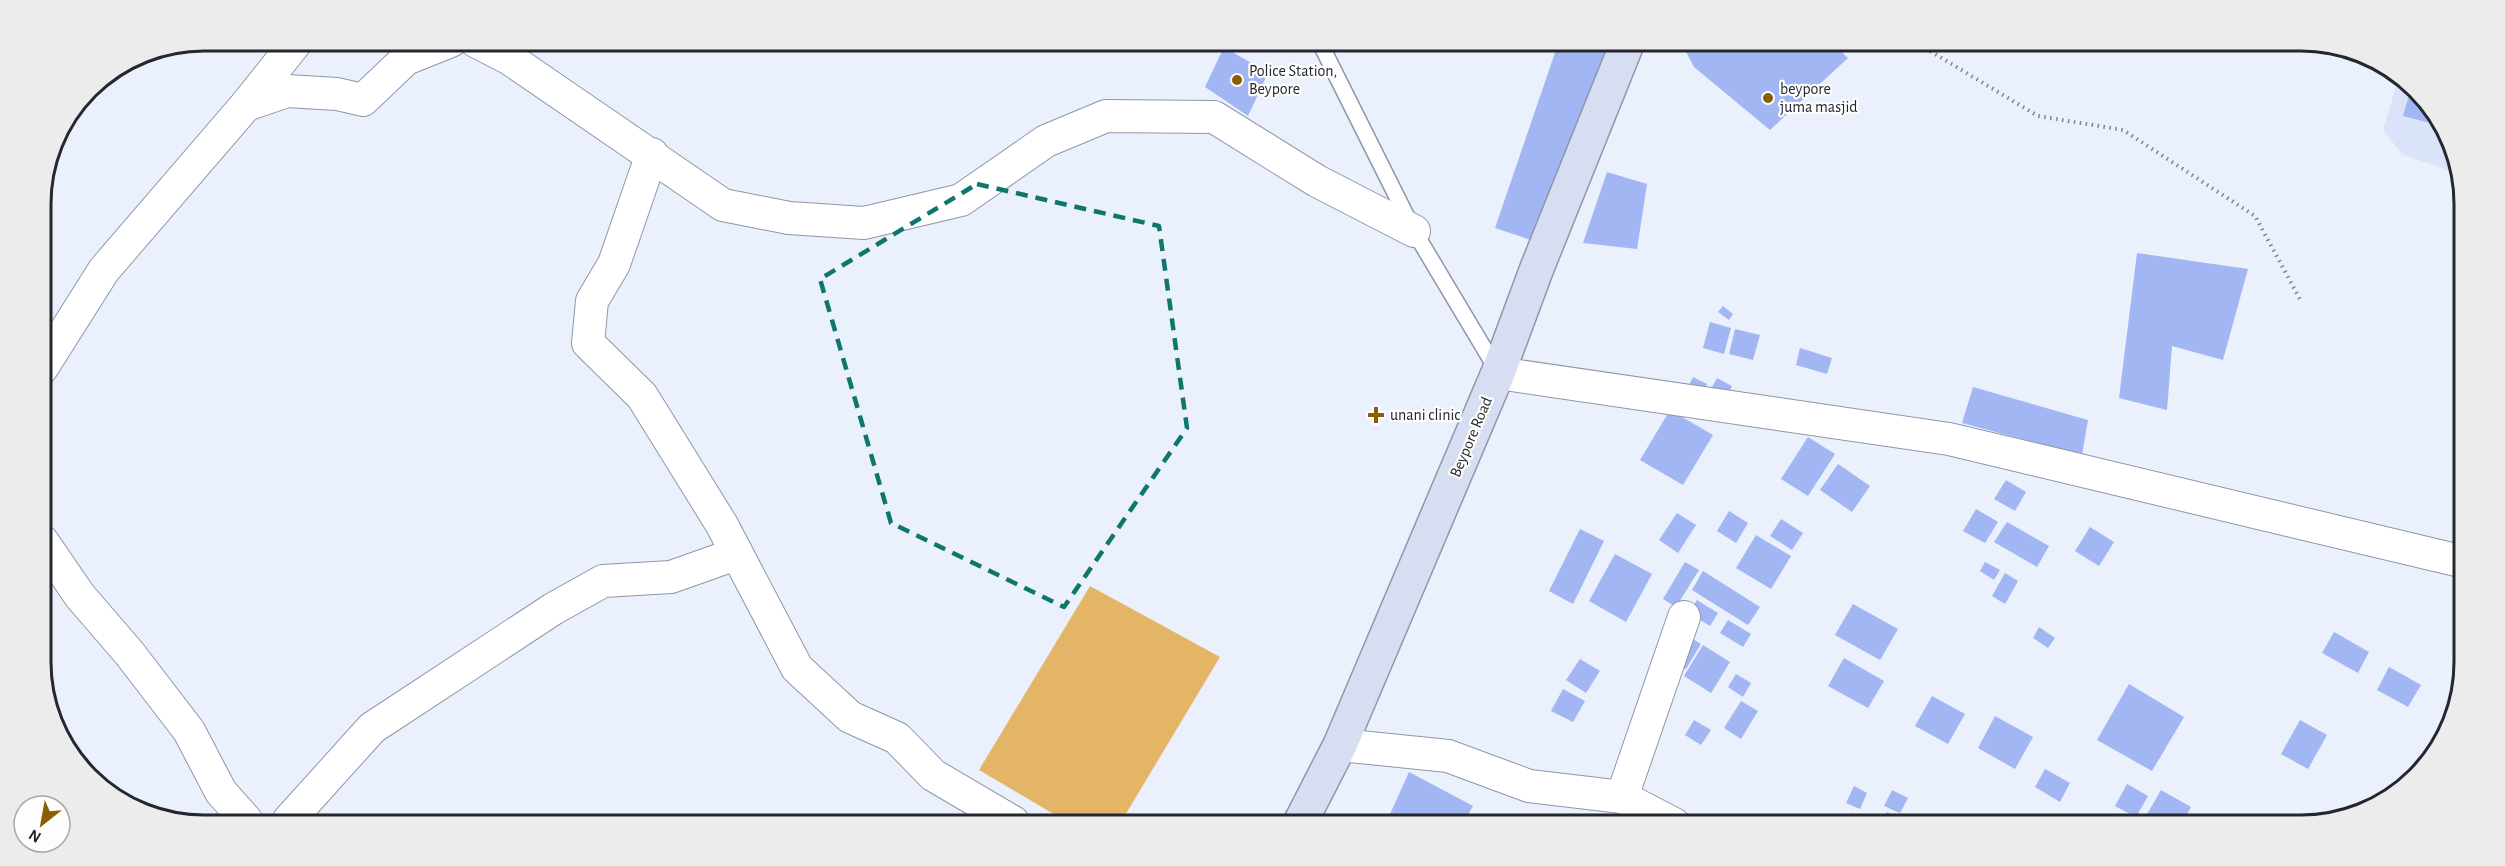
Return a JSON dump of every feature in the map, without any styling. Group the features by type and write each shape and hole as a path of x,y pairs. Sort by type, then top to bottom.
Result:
{"main road":[{"name":"Beypore Road","path":"1304,815 1340,745 1498,373 1537,268 1624,51"}],"street":[{"path":"51,354 104,270 246,105 289,51"},
{"path":"246,105 287,91 338,93 363,100 406,59 426,51"},
{"path":"494,51 510,59 652,154 723,205 789,218 864,223 961,200 1046,141 1106,116 1214,117 1317,181 1414,231"},
{"path":"652,154 614,264 592,301 588,344 642,396 722,525 797,668 850,717 897,738 933,775 1001,815"},
{"path":"1498,373 1949,439 2454,560"},
{"path":"51,554 80,596 130,654 189,731 221,792 242,815"},
{"path":"294,815 372,728 553,609 603,580 672,577 736,554"},
{"path":"1622,797 1684,617"},
{"path":"1340,745 1449,756 1529,786 1622,797 1657,815"}],"lane":[{"path":"1324,51 1414,231 1498,373"}],"path":[{"path":"1930,51 2038,116 2123,130 2255,216 2301,301"}],"highlighted area":[{"path":"977,184 1159,226 1187,428 1064,607 891,523 820,279"}],"shaded area":[{"path":"2396,85 2428,119 2438,136 2450,170 2403,155 2383,130"},
{"path":"1090,586 1220,657 1125,815 1055,815 979,770"}],"building":[{"name":"Police Station, Beypore","path":"1222,51 1231,51 1268,73 1248,116 1205,87"},
{"path":"1556,51 1607,51 1531,240 1495,228"},
{"name":"beypore juma masjid","path":"1686,51 1840,51 1848,58 1770,130 1694,67"},
{"path":"2409,96 2430,123 2403,116"},
{"path":"1607,172 1647,184 1637,249 1583,243"},
{"path":"2137,253 2248,269 2223,360 2172,346 2167,410 2119,398"},
{"path":"1723,306 1733,314 1729,320 1718,312"},
{"path":"1710,322 1731,328 1724,354 1703,348"},
{"path":"1735,329 1760,335 1753,360 1729,354"},
{"path":"1800,348 1832,358 1827,374 1796,365"},
{"path":"1693,377 1707,384 1700,398 1686,391"},
{"path":"1717,378 1732,386 1724,402 1709,393"},
{"path":"1973,387 2088,420 2082,455 1962,423"},
{"path":"1670,410 1713,435 1683,485 1640,460"},
{"path":"1808,437 1835,454 1808,496 1781,479"},
{"path":"1838,464 1870,486 1852,512 1820,490"},
{"path":"2006,480 2026,492 2015,511 1994,499"},
{"path":"1976,509 1998,522 1985,543 1963,531"},
{"path":"1729,511 1748,523 1736,543 1717,531"},
{"path":"1677,513 1696,525 1678,553 1659,540"},
{"path":"1781,519 1803,533 1792,550 1770,536"},
{"path":"2007,522 2049,546 2037,567 1994,542"},
{"path":"2090,527 2114,542 2099,566 2075,551"},
{"path":"1580,529 1604,541 1573,604 1549,591"},
{"path":"1756,535 1791,556 1771,589 1736,568"},
{"path":"1615,554 1652,574 1626,622 1589,601"},
{"path":"1685,562 1699,570 1676,607 1663,599"},
{"path":"1985,562 2000,570 1994,580 1980,571"},
{"path":"1703,571 1760,607 1748,625 1692,590"},
{"path":"2005,573 2018,581 2005,604 1992,596"},
{"path":"1697,600 1718,613 1710,626 1689,613"},
{"path":"1853,604 1898,629 1880,660 1835,635"},
{"path":"1728,620 1751,634 1743,647 1720,633"},
{"path":"2039,627 2055,638 2048,648 2033,638"},
{"path":"2334,632 2369,652 2358,673 2322,653"},
{"path":"1688,636 1701,644 1686,669 1673,661"},
{"path":"1703,645 1730,662 1711,693 1684,676"},
{"path":"1844,658 1884,681 1868,708 1828,686"},
{"path":"1580,659 1600,671 1586,693 1566,680"},
{"path":"2389,667 2421,685 2408,707 2377,690"},
{"path":"1736,674 1751,683 1743,697 1728,687"},
{"path":"2129,684 2184,717 2152,771 2097,740"},
{"path":"1563,689 1585,701 1573,722 1551,711"},
{"path":"1932,696 1965,714 1948,744 1915,726"},
{"path":"1741,701 1758,711 1741,739 1724,728"},
{"path":"1995,716 2033,737 2015,769 1978,748"},
{"path":"1694,720 1711,730 1701,745 1685,735"},
{"path":"2300,720 2327,735 2308,769 2281,754"},
{"path":"2045,769 2070,783 2060,802 2035,787"},
{"path":"1409,772 1473,806 1468,815 1390,815"},
{"path":"2127,784 2148,796 2137,815 2132,815 2115,806"},
{"path":"1854,786 1867,793 1860,809 1846,803"},
{"path":"1892,790 1908,798 1900,813 1884,806"},
{"path":"2161,790 2191,807 2187,815 2147,815"}],"place":[{"name":"Police Station, Beypore","path":"1237,80"},
{"name":"beypore juma masjid","path":"1768,98"},
{"name":"unani clinic","path":"1376,415"}]}
